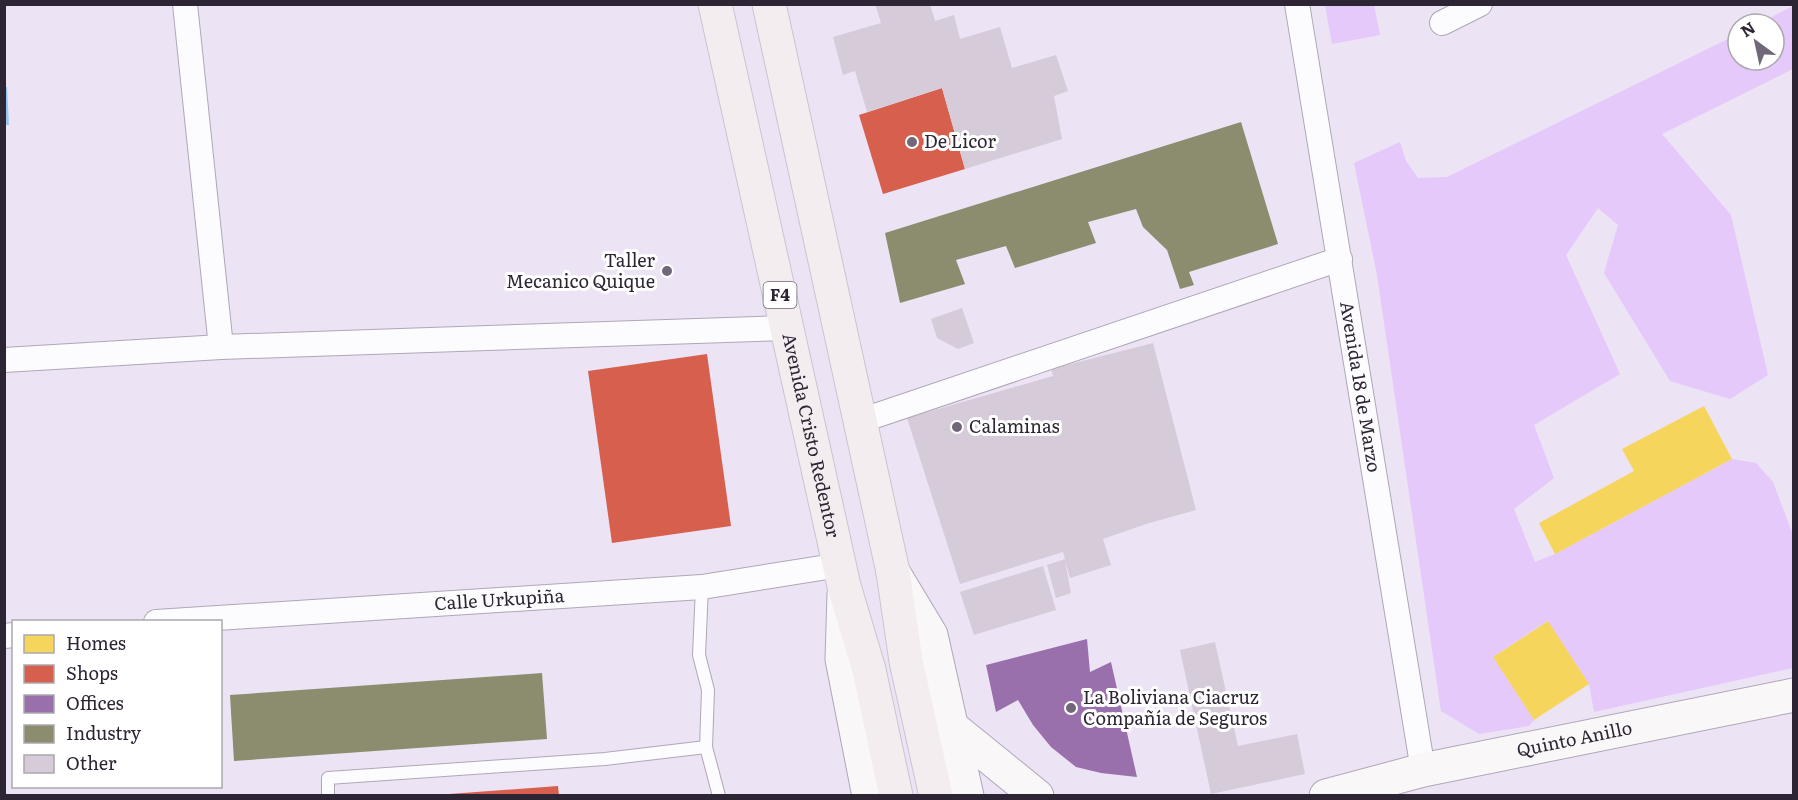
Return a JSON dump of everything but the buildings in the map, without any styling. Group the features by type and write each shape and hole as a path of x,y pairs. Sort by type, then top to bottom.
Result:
{"highway":[{"name":"Avenida Cristo Redentor","path":"716,4 842,576 869,670 896,795"},
{"path":"769,4 892,572 906,661 936,795"}],"main road":[{"path":"892,572 931,635 967,795"},
{"name":"Avenida Cristo Redentor","path":"842,576 842,659 869,795"},
{"name":"Quinto Anillo","path":"1326,795 1371,788 1423,770 1794,695"},
{"path":"952,728 1037,795"}],"street":[{"path":"185,4 221,347"},
{"name":"Avenida 18 de Marzo","path":"1297,4 1423,770"},
{"path":"1442,23 1480,4"},
{"path":"860,422 1340,260"},
{"path":"4,360 221,347 787,328"},
{"name":"Calle Urkupiña","path":"172,620 702,587 842,576"}],"lane":[{"path":"702,587 699,655 708,690 706,747 719,795"},
{"path":"328,795 328,778 605,759 706,747"}],"shaded area":[{"path":"1325,5 1374,5 1380,35 1332,44"},
{"path":"1793,6 1793,69 1662,134 1731,215 1768,375 1730,399 1670,381 1604,273 1618,225 1598,208 1566,255 1620,374 1534,425 1554,478 1514,509 1535,562 1555,554 1732,459 1756,463 1773,482 1793,535 1793,668 1594,712 1589,684 1547,621 1493,657 1534,720 1529,726 1479,734 1441,711 1377,275 1354,163 1400,142 1406,161 1418,178 1447,177 1726,40 1726,72 1786,72 1786,12 1781,12"}],"water":[{"path":"5,87 7,87 9,125 5,125"}],"place":[{"name":"De Licor","path":"912,142"},
{"name":"Taller Mecanico Quique","path":"667,271"},
{"name":"Calaminas","path":"957,427"},
{"name":"La Boliviana Ciacruz Compañía de Seguros","path":"1071,708"}]}
